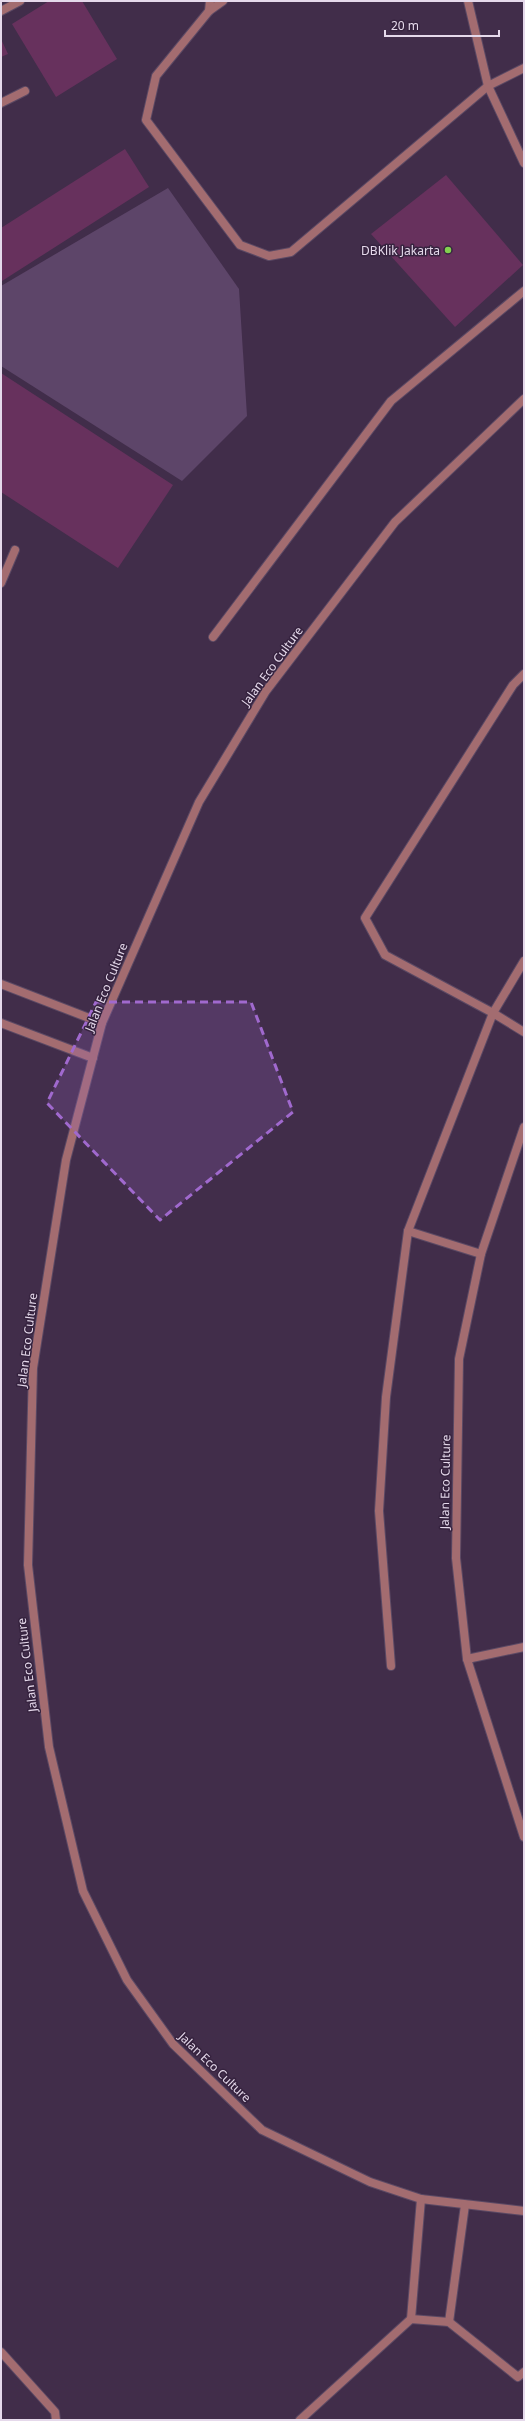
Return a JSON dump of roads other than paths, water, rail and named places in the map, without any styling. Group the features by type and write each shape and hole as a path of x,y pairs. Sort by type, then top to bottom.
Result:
{"street":[{"path":"1,11 20,1"},
{"path":"209,11 210,1"},
{"path":"223,1 209,11 156,76 146,120 240,246 269,256 291,252 488,86 524,68"},
{"path":"468,1 488,86 524,163"},
{"path":"1,103 25,91"},
{"path":"213,637 391,401 524,291"},
{"name":"Jalan Eco Culture","path":"524,399 395,522 266,692 199,802 102,1023 66,1160 33,1368 28,1565 49,1747 63,1812 83,1891 127,1980 173,2044 262,2130 370,2182 421,2199 524,2211"},
{"path":"1,583 15,550"},
{"path":"524,674 509,692 365,918 385,955 493,1013 524,1032"},
{"path":"391,1666 379,1511 386,1397 408,1231 493,1013 524,961"},
{"path":"1,984 102,1023"},
{"path":"1,1023 93,1058"},
{"name":"Jalan Eco Culture","path":"524,1127 481,1254 459,1359 456,1558 467,1659 524,1837"},
{"path":"408,1231 481,1254"},
{"path":"467,1659 524,1647"},
{"path":"300,2420 411,2319 421,2199"},
{"path":"450,2322 465,2205"},
{"path":"411,2319 450,2322 518,2377 524,2372"},
{"path":"1,2352 55,2412 56,2420"}],"place":[{"name":"DBKlik Jakarta","path":"448,250"}]}
